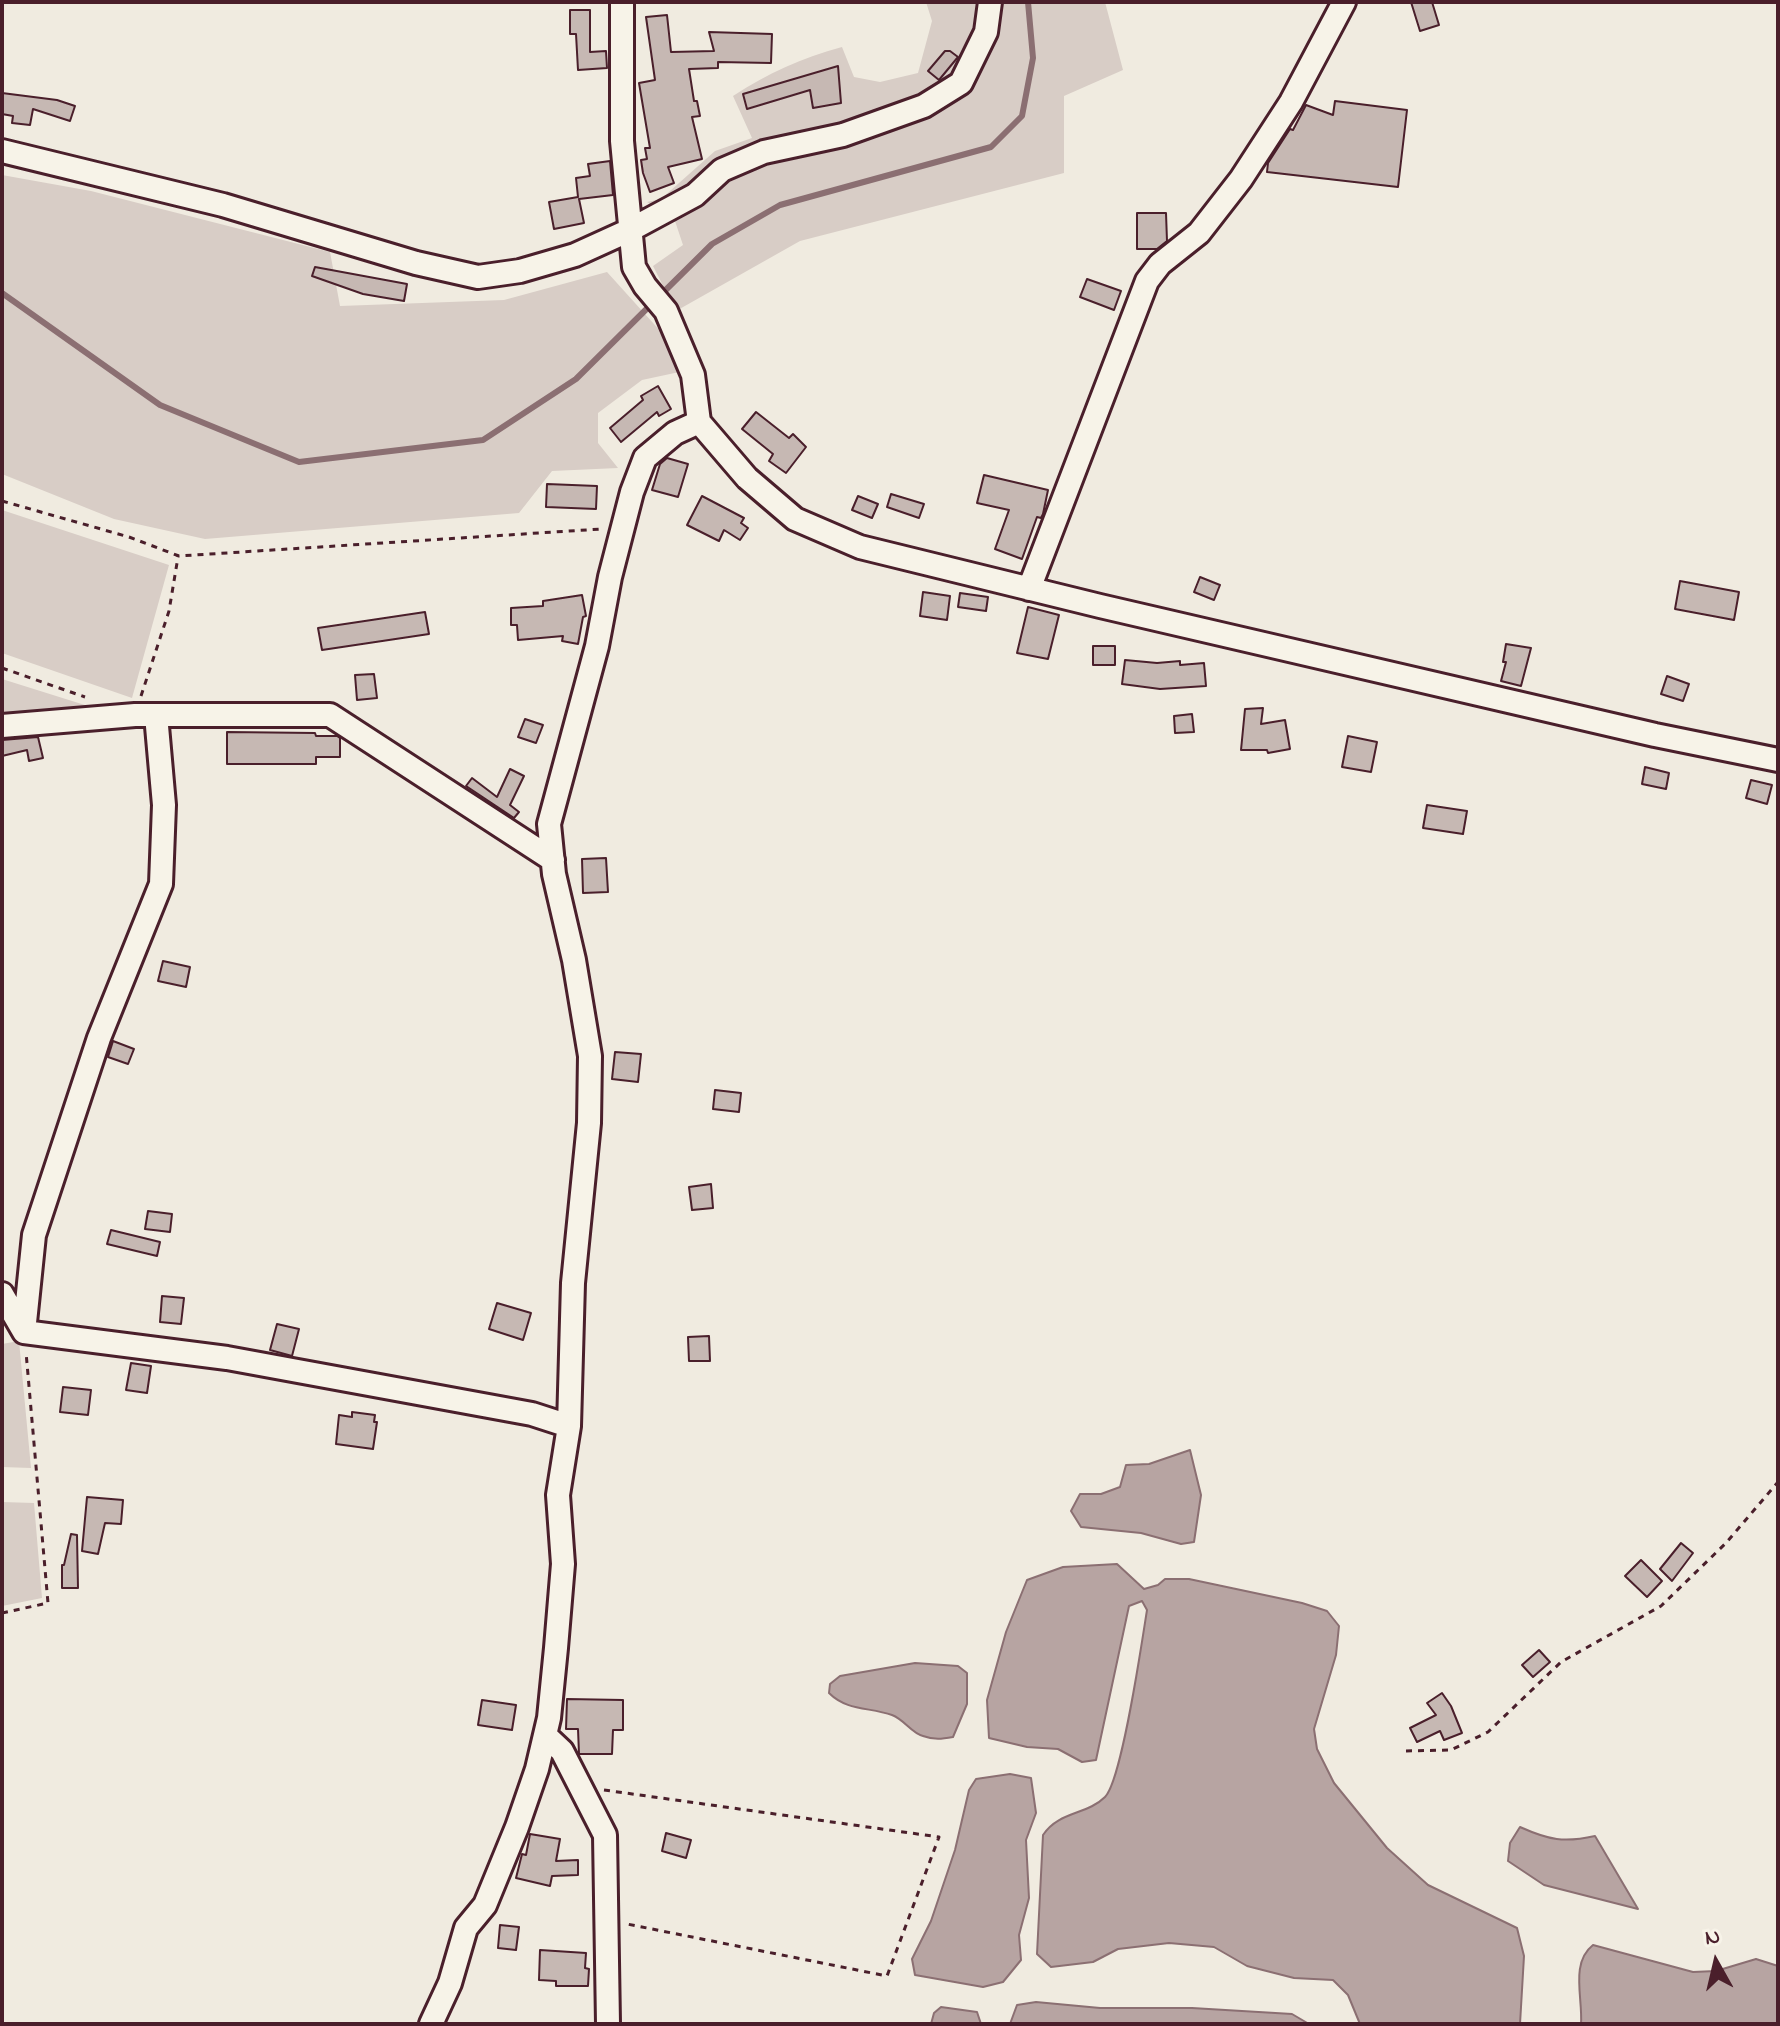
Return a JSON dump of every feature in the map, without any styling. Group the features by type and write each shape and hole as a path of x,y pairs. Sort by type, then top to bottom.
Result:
{"street":[{"path":"622,2 622,141 634,267 666,311 693,375 699,422 747,478 795,519 860,547 1029,589 1655,735 1778,760"},
{"path":"2,151 207,201 416,263 478,277 520,271 575,255 630,230 695,195 722,170 764,152 843,135 924,106 961,83 986,32 990,2"},
{"path":"1029,589 1147,281 1160,264 1199,233 1241,179 1291,102 1344,2"},
{"path":"431,2024 450,1983 466,1928 485,1905 537,1769 545,1735 556,1648 563,1564 558,1495 569,1426 573,1283 589,1123 590,1056 549,824 597,646 622,527 645,458 675,433 699,422"},
{"path":"2,726 146,715 330,715 553,860"},
{"path":"24,1332 34,1235 99,1038 161,884 164,805 146,715"},
{"path":"2,1294 24,1332"},
{"path":"24,1332 227,1358 532,1414 569,1426"},
{"path":"545,1735 562,1751 605,1835 608,2024"}],"path":[{"path":"2,501 129,537 179,556 622,527"},
{"path":"146,715 179,556"},
{"path":"2,668 90,699"},
{"path":"2,1613 48,1603 24,1332"},
{"path":"1406,1751 1451,1750 1488,1732 1561,1662 1661,1606 1726,1543 1778,1482"},
{"path":"580,1786 939,1837 887,1976 608,1920"}],"shaded area":[{"path":"926,2 1105,2 1123,70 1064,96 1064,173 800,241 676,311 653,266 683,245 674,218 647,202 661,199 715,151 752,138 733,96 772,73 842,47 854,77 880,82 918,73 932,21"},
{"path":"2,175 91,191 330,252 340,306 504,300 607,272 663,334 684,371 642,380 598,413 598,443 618,468 552,471 519,513 205,539 114,519 2,474"},
{"path":"2,510 169,565 132,698 2,653"},
{"path":"2,679 88,706 68,712 2,716"},
{"path":"19,1341 31,1468 2,1467 2,1344"},
{"path":"1190,1450 1201,1495 1194,1542 1181,1544 1141,1533 1081,1527 1071,1511 1080,1494 1101,1494 1120,1487 1126,1465 1149,1464"},
{"path":"2,1502 34,1503 42,1598 2,1606"},
{"path":"1117,1564 1144,1589 1158,1585 1165,1579 1189,1579 1327,1611 1339,1626 1336,1655 1314,1729 1317,1749 1334,1783 1387,1848 1428,1885 1517,1928 1524,1956 1520,2024 1360,2024 1348,1995 1333,1980 1294,1978 1247,1966 1214,1947 1169,1943 1118,1949 1093,1962 1051,1967 1037,1954 1043,1835 1057,1821 1098,1803 1111,1785 1124,1739 1141,1650 1147,1610 1142,1601 1129,1606 1096,1760 1082,1762 1058,1749 1027,1747 989,1738 987,1700 1006,1632 1027,1580 1063,1567"},
{"path":"915,1663 958,1666 967,1673 967,1704 953,1737 938,1739 923,1736 892,1715 851,1706 829,1693 830,1684 840,1676"},
{"path":"1010,1774 1031,1778 1036,1813 1026,1840 1029,1898 1019,1935 1021,1960 1003,1982 983,1987 915,1975 912,1959 931,1921 955,1850 969,1790 976,1779"},
{"path":"1520,1827 1557,1839 1595,1836 1638,1909 1544,1885 1508,1861 1510,1843"},
{"path":"1593,1945 1693,1972 1716,1971 1756,1959 1778,1966 1778,2024 1581,2024 1580,1971 1586,1952"},
{"path":"1036,2002 1100,2008 1192,2008 1292,2014 1309,2024 1010,2024 1017,2005"},
{"path":"941,2007 977,2012 981,2024 931,2024 934,2013"}],"building":[{"path":"1411,2 1432,2 1439,25 1420,31"},
{"path":"570,10 590,10 590,52 606,51 607,68 578,70 576,34 570,34"},
{"path":"667,15 671,52 714,51 709,32 772,34 771,63 718,62 718,68 689,69 694,101 697,101 700,116 692,117 702,159 668,167 674,183 650,192 641,160 647,159 645,148 650,148 639,83 655,80 646,17"},
{"path":"945,51 958,57 939,80 928,71"},
{"path":"838,66 841,103 813,108 810,90 747,109 743,94"},
{"path":"2,93 57,100 75,106 70,121 33,109 30,125 12,123 13,116 2,114"},
{"path":"1335,101 1407,110 1398,187 1267,172 1268,163 1290,129 1293,130 1306,105 1333,115"},
{"path":"610,161 613,195 579,199 584,223 554,229 549,202 578,197 576,178 590,176 588,164"},
{"path":"1137,213 1166,213 1167,241 1157,249 1137,249"},
{"path":"315,267 407,284 404,301 363,294 312,276"},
{"path":"1087,279 1121,291 1114,310 1080,297"},
{"path":"658,386 671,409 659,416 657,412 621,442 610,428 643,400 641,396"},
{"path":"756,412 789,438 793,434 806,447 786,473 769,461 773,454 742,429"},
{"path":"667,458 688,464 678,497 652,490 660,464"},
{"path":"984,475 1048,490 1043,514 1041,518 1037,517 1022,559 995,549 1009,510 977,503"},
{"path":"547,484 597,486 596,509 546,507"},
{"path":"891,494 924,504 919,518 887,507"},
{"path":"702,496 744,518 741,523 748,528 740,540 724,530 719,541 687,525"},
{"path":"858,496 878,504 872,518 852,510"},
{"path":"1200,577 1220,585 1214,600 1194,592"},
{"path":"1680,581 1739,592 1734,620 1675,609"},
{"path":"923,592 950,596 947,620 920,616"},
{"path":"960,593 988,597 986,611 958,607"},
{"path":"582,595 586,616 583,617 578,644 562,641 563,636 518,640 517,625 511,625 511,608 543,606 543,601"},
{"path":"1028,607 1059,615 1048,659 1017,653"},
{"path":"425,612 429,634 322,650 318,628"},
{"path":"1506,644 1531,648 1521,686 1501,681 1506,662 1503,662"},
{"path":"1093,646 1115,646 1115,665 1093,665"},
{"path":"1125,660 1157,663 1180,661 1180,665 1204,663 1206,686 1160,689 1122,684"},
{"path":"374,674 377,698 357,700 355,675"},
{"path":"1667,676 1689,684 1683,701 1661,694"},
{"path":"1263,708 1261,724 1285,720 1290,749 1268,753 1267,750 1241,750 1245,709"},
{"path":"1192,714 1194,732 1175,733 1174,716"},
{"path":"525,719 543,725 536,743 518,737"},
{"path":"227,732 337,736 340,738 340,757 316,757 316,764 227,764"},
{"path":"1348,736 1377,742 1371,772 1342,767"},
{"path":"38,737 43,758 29,761 27,750 2,756 2,740"},
{"path":"1645,767 1669,773 1666,789 1642,784"},
{"path":"510,769 524,776 510,805 519,812 514,818 466,786 472,778 497,797"},
{"path":"1751,780 1772,785 1767,804 1746,798"},
{"path":"1427,805 1467,811 1463,834 1423,828"},
{"path":"606,858 608,892 583,893 582,859"},
{"path":"163,961 190,967 186,987 158,981"},
{"path":"113,1041 134,1049 128,1064 108,1057"},
{"path":"615,1052 641,1054 638,1082 612,1079"},
{"path":"715,1090 741,1093 739,1112 713,1109"},
{"path":"711,1184 713,1208 692,1210 689,1187"},
{"path":"148,1211 172,1214 170,1232 145,1229"},
{"path":"111,1230 160,1242 157,1256 107,1244"},
{"path":"162,1296 184,1298 181,1324 160,1322"},
{"path":"497,1303 531,1313 523,1340 489,1329"},
{"path":"277,1324 299,1329 292,1356 270,1350"},
{"path":"709,1336 710,1361 689,1361 688,1337"},
{"path":"131,1363 151,1366 147,1393 126,1390"},
{"path":"63,1387 91,1390 88,1415 60,1412"},
{"path":"352,1412 375,1415 374,1422 377,1422 373,1449 336,1444 339,1415 352,1417"},
{"path":"87,1497 123,1500 121,1524 105,1523 98,1554 82,1551"},
{"path":"71,1534 77,1535 78,1588 62,1588 62,1565"},
{"path":"1681,1543 1693,1553 1672,1581 1660,1569"},
{"path":"1641,1560 1662,1581 1647,1597 1625,1576"},
{"path":"1539,1650 1550,1662 1533,1677 1522,1665"},
{"path":"1442,1693 1462,1733 1444,1740 1440,1731 1417,1742 1410,1728 1436,1715 1427,1703"},
{"path":"567,1699 623,1700 623,1730 613,1730 612,1754 579,1754 578,1729 566,1729"},
{"path":"482,1700 516,1705 512,1730 478,1725"},
{"path":"666,1833 691,1840 686,1858 662,1851"},
{"path":"530,1834 560,1839 556,1861 578,1860 578,1875 552,1876 550,1886 516,1878 522,1854 526,1855"},
{"path":"500,1925 519,1927 516,1950 498,1948"},
{"path":"540,1950 586,1953 588,1986 556,1986 556,1981 539,1980"}],"waterway":[{"path":"2,293 160,405 299,462 483,440 576,379 712,244 780,205 991,147 1022,116 1033,58 1028,2"}]}
